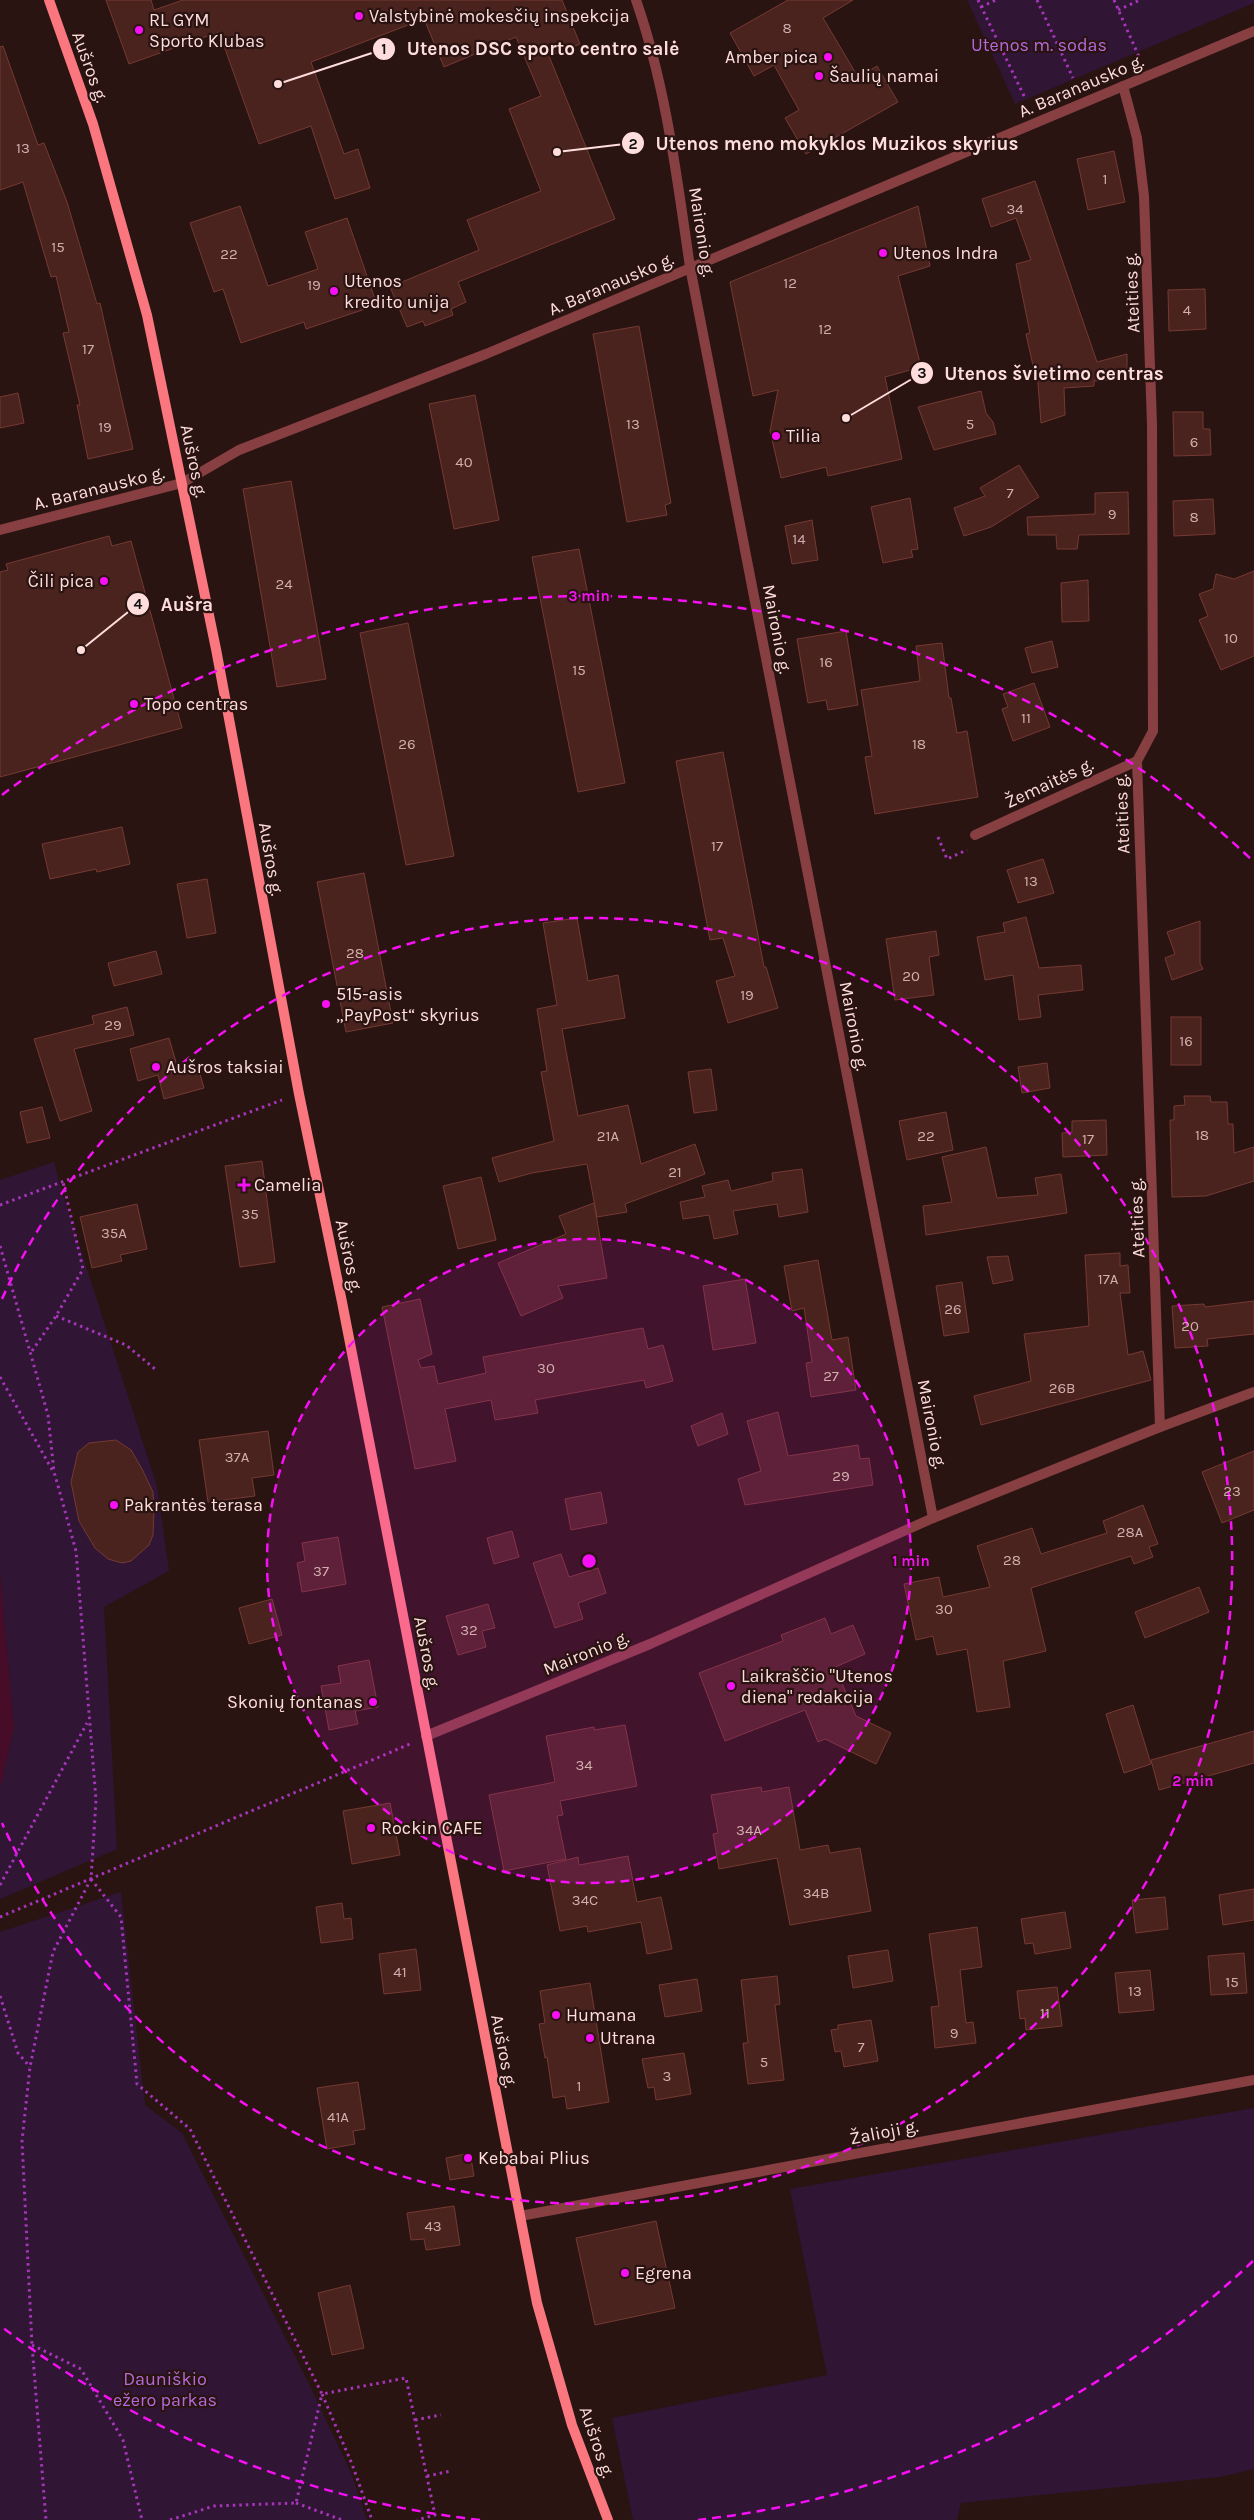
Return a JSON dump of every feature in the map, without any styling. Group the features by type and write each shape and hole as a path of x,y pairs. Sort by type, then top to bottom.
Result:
{"street":[{"name":"Aušros g.","path":"49,0 93,124 117,202 147,314 216,649 298,1094 537,2303 569,2416 608,2520"},
{"name":"Maironio g.","path":"426,1736 650,1644 933,1518 690,267 669,133 650,46 636,0"},
{"name":"A. Baranausko g.","path":"0,530 182,483 239,450 486,354 1254,31"},
{"name":"Ateities g.","path":"1123,86 1137,138 1144,196 1152,424 1153,731 1137,761 1160,1427"},
{"name":"Žemaitės g.","path":"975,835 1137,761"},
{"path":"933,1518 1160,1427 1254,1392"},
{"name":"Žalioji g.","path":"520,2216 1254,2080"}],"path":[{"path":"978,0 1024,98"},
{"path":"981,7 996,0"},
{"path":"1037,0 1073,78"},
{"path":"1114,0 1137,52"},
{"path":"1118,10 1140,0"},
{"path":"938,837 947,859"},
{"path":"0,1206 298,1094"},
{"path":"31,1352 56,1316 83,1269 63,1182"},
{"path":"0,1246 48,1416 55,1475 76,1551 88,1721 96,1800 91,1878 53,1952 30,2067 22,2141 32,2345 46,2520"},
{"path":"56,1316 126,1345 155,1369"},
{"path":"0,1377 55,1475"},
{"path":"0,1885 88,1721"},
{"path":"0,1917 426,1736"},
{"path":"91,1878 121,1917 137,2084 190,2129 322,2394 352,2464 372,2520"},
{"path":"0,1996 18,2053 30,2067"},
{"path":"32,2345 81,2369 123,2440 142,2520"},
{"path":"322,2394 406,2378 435,2515 417,2520"},
{"path":"296,2503 322,2394"},
{"path":"415,2420 441,2415"},
{"path":"427,2476 451,2471"},
{"path":"170,2520 214,2506 296,2503 342,2520"}],"green space":[{"name":"Utenos m. sodas","path":"967,0 1254,0 1254,3 1015,104"},
{"path":"54,1162 157,1486 169,1571 104,1607 117,1849 0,1899 0,1789 14,1728 0,1573 0,1180"},
{"name":"Dauniškio ežero parkas","path":"121,1892 145,2105 182,2133 310,2386 351,2473 367,2520 0,2520 0,1932"},
{"path":"1254,2108 1254,2469 1220,2477 961,2503 957,2520 633,2520 612,2418 827,2375 790,2189"}],"shaded area":[{"path":"0,1573 14,1728 0,1789"}],"building":[{"path":"106,0 151,0 154,10 183,0 562,0 580,44 549,56 615,219 458,282 466,302 451,309 453,315 425,326 423,321 407,327 390,287 479,250 467,220 541,191 509,109 541,96 516,37 444,67 424,19 311,62 344,154 358,149 370,188 335,199 311,126 259,144 219,32 129,64"},
{"name":"Šaulių namai","path":"788,0 853,0 823,18 858,77 877,66 898,102 806,154 785,118 799,110 774,65 754,76 730,33"},
{"path":"3,46 38,145 44,143 67,202 97,304 100,303 133,449 88,459 77,405 80,405 63,333 69,332 56,276 51,277 23,182 0,190 0,47"},
{"path":"1114,151 1125,202 1088,210 1077,159"},
{"path":"1035,181 1097,362 1127,354 1127,379 1094,381 1094,386 1064,388 1065,415 1041,423 1037,370 1034,370 1026,334 1030,333 1016,264 1031,260 1016,218 991,227 982,199"},
{"path":"240,206 268,286 318,269 305,232 347,218 377,305 306,329 304,322 241,343 223,289 214,292 190,223"},
{"path":"918,206 930,266 898,276 921,367 885,377 902,459 828,476 826,467 781,478 770,431 778,390 753,396 730,282"},
{"path":"1205,289 1206,329 1169,331 1168,290"},
{"path":"639,326 671,503 665,505 667,515 627,522 593,334"},
{"path":"981,391 986,413 993,422 996,434 934,450 918,407"},
{"path":"18,393 24,423 0,428 0,397"},
{"path":"475,395 499,520 454,529 429,404"},
{"path":"1173,412 1203,412 1203,429 1210,429 1211,455 1174,456"},
{"path":"1019,465 1039,497 991,527 964,536 954,508 985,496 980,488"},
{"path":"291,481 326,679 277,687 243,489"},
{"path":"1128,492 1129,534 1079,535 1077,549 1057,549 1056,535 1028,535 1027,517 1095,514 1095,493"},
{"path":"910,498 918,549 911,550 913,557 883,563 871,507"},
{"path":"1213,499 1215,534 1174,536 1173,501"},
{"path":"812,520 818,560 792,564 785,526"},
{"path":"109,536 112,546 131,541 182,728 0,777 0,572 8,570 6,564"},
{"path":"579,549 625,783 578,792 532,557"},
{"path":"1254,571 1254,656 1221,670 1199,620 1208,616 1199,594 1213,589 1216,574 1234,579"},
{"path":"1088,580 1089,621 1062,622 1061,583"},
{"path":"408,623 454,856 406,865 360,633"},
{"path":"846,631 858,705 828,710 826,700 808,703 797,639"},
{"path":"1052,641 1058,667 1032,673 1025,648"},
{"path":"942,643 949,698 951,698 957,733 967,731 978,797 875,814 865,757 872,756 861,690 920,681 916,646"},
{"path":"1034,683 1050,727 1013,741 1002,709 1008,707 1003,694"},
{"path":"723,752 764,967 766,967 778,1008 728,1023 716,981 735,976 723,938 710,940 676,761"},
{"path":"122,827 130,864 97,872 96,869 50,879 42,844"},
{"path":"1043,859 1054,893 1018,903 1007,870"},
{"path":"364,873 393,1023 346,1032 317,882"},
{"path":"207,879 216,933 187,938 177,884"},
{"path":"1026,917 1039,968 1081,965 1083,990 1038,995 1041,1017 1019,1020 1013,975 985,980 977,937 1005,932 1003,923"},
{"path":"577,918 588,981 618,975 625,1018 562,1029 578,1116 628,1105 641,1164 695,1144 705,1174 625,1204 627,1212 597,1217 587,1164 532,1173 499,1182 492,1158 554,1141 541,1072 547,1071 537,1009 557,1005 543,923"},
{"path":"1200,921 1200,963 1203,969 1172,980 1165,958 1175,954 1167,932"},
{"path":"936,931 939,955 929,957 934,995 895,1000 886,939"},
{"path":"156,951 162,974 114,986 108,963"},
{"path":"127,1007 134,1035 74,1049 92,1111 60,1121 34,1039 94,1024 92,1016"},
{"path":"1171,1017 1201,1017 1201,1065 1171,1065"},
{"name":"Aušros taksiai","path":"169,1038 178,1069 197,1064 204,1088 164,1099 158,1075 138,1081 130,1049"},
{"path":"1047,1063 1050,1088 1022,1093 1018,1067"},
{"path":"711,1069 717,1110 694,1113 688,1072"},
{"path":"1184,1096 1210,1096 1211,1102 1227,1102 1228,1124 1233,1124 1234,1153 1254,1147 1254,1181 1206,1196 1172,1197 1170,1120 1174,1120 1174,1106 1185,1105"},
{"path":"42,1107 50,1138 27,1143 20,1112"},
{"path":"946,1112 953,1150 907,1160 899,1121"},
{"path":"1106,1120 1107,1155 1063,1157 1062,1133 1072,1132 1072,1121"},
{"path":"986,1147 997,1198 1038,1195 1035,1178 1061,1174 1067,1213 926,1235 923,1206 952,1202 942,1157"},
{"path":"262,1161 275,1262 240,1267 225,1166"},
{"path":"802,1169 808,1212 779,1217 777,1204 733,1211 738,1234 714,1239 709,1215 683,1219 680,1202 705,1197 702,1186 728,1180 731,1191 773,1181 772,1173"},
{"path":"481,1177 496,1240 458,1249 443,1186"},
{"path":"594,1203 607,1278 558,1286 563,1298 521,1316 498,1263 566,1234 559,1216"},
{"path":"137,1204 147,1249 120,1255 122,1261 92,1268 80,1217"},
{"path":"1120,1253 1120,1266 1128,1265 1130,1293 1120,1293 1128,1355 1143,1351 1151,1380 981,1425 974,1396 1031,1381 1024,1334 1089,1326 1085,1255"},
{"path":"1008,1256 1013,1280 993,1284 987,1257"},
{"path":"818,1260 832,1340 848,1337 856,1390 811,1397 806,1363 812,1362 804,1308 792,1311 784,1266"},
{"path":"745,1279 756,1343 713,1350 703,1286"},
{"path":"962,1282 969,1332 944,1336 936,1286"},
{"path":"420,1299 432,1354 418,1360 421,1368 434,1366 438,1384 486,1373 483,1357 643,1328 648,1349 663,1345 673,1381 646,1388 644,1380 535,1400 538,1413 495,1420 491,1400 445,1409 456,1461 415,1469 382,1307"},
{"path":"1254,1301 1254,1334 1207,1339 1208,1346 1175,1348 1172,1306 1204,1304 1205,1307"},
{"path":"778,1412 788,1456 858,1445 860,1459 869,1458 873,1485 745,1505 738,1479 761,1471 747,1421"},
{"path":"722,1413 728,1434 698,1446 691,1426"},
{"path":"268,1431 274,1475 252,1478 255,1496 208,1502 199,1440"},
{"name":"Pakrantės terasa","path":"116,1440 131,1450 142,1469 153,1492 154,1509 153,1535 149,1545 131,1561 122,1563 108,1559 95,1548 79,1521 71,1482 78,1452 89,1443"},
{"path":"1254,1451 1254,1510 1222,1523 1202,1472"},
{"path":"601,1492 607,1523 571,1530 565,1499"},
{"path":"1143,1505 1158,1544 1149,1547 1153,1557 1134,1564 1131,1556 1031,1588 1046,1651 1003,1661 1010,1707 977,1712 967,1649 937,1655 933,1636 916,1640 904,1584 939,1577 943,1597 990,1587 977,1546 1032,1528 1041,1554 1107,1533 1103,1521"},
{"path":"512,1531 519,1557 494,1564 487,1538"},
{"path":"338,1537 346,1584 302,1592 297,1563 305,1561 302,1543"},
{"path":"561,1554 569,1577 598,1568 606,1593 578,1603 583,1619 555,1628 533,1563"},
{"path":"1199,1587 1209,1612 1145,1638 1135,1612"},
{"path":"272,1599 282,1635 249,1644 239,1608"},
{"path":"488,1604 495,1628 482,1631 486,1647 458,1655 446,1616"},
{"path":"825,1618 831,1634 853,1625 865,1654 835,1667 856,1716 891,1733 876,1764 825,1739 818,1742 805,1710 725,1741 699,1673 783,1641 781,1635"},
{"path":"369,1660 378,1707 355,1711 358,1724 329,1730 321,1686 341,1683 338,1666"},
{"path":"1133,1705 1151,1764 1124,1773 1106,1714"},
{"path":"625,1725 637,1786 560,1801 563,1815 557,1816 566,1859 504,1871 489,1795 555,1782 546,1736 594,1727 594,1730"},
{"path":"1254,1731 1254,1763 1159,1790 1151,1760"},
{"path":"761,1787 762,1792 789,1787 800,1850 828,1845 830,1853 860,1848 871,1911 790,1925 777,1858 719,1869 713,1834 718,1833 711,1795"},
{"name":"Rockin CAFE","path":"390,1803 400,1855 352,1864 343,1811"},
{"path":"628,1856 637,1902 661,1897 672,1949 647,1954 641,1922 588,1932 587,1926 560,1931 547,1865 578,1857 579,1865"},
{"path":"1254,1889 1254,1920 1223,1925 1219,1895"},
{"path":"1165,1897 1168,1929 1136,1933 1132,1900"},
{"path":"342,1903 344,1919 351,1918 353,1939 321,1943 316,1907"},
{"path":"1065,1912 1071,1948 1035,1954 1033,1943 1025,1944 1021,1919"},
{"path":"977,1927 982,1967 960,1970 966,2023 973,2022 976,2043 935,2048 931,2007 939,2006 929,1934"},
{"path":"416,1949 421,1990 384,1994 379,1954"},
{"path":"888,1950 893,1981 853,1988 848,1956"},
{"path":"1244,1953 1247,1993 1211,1995 1208,1956"},
{"path":"1150,1970 1154,2010 1119,2013 1115,1973"},
{"path":"777,1976 780,2004 775,2005 784,2080 748,2084 743,2043 748,2043 741,1980"},
{"path":"697,1979 702,2011 665,2017 659,1985"},
{"path":"590,1983 609,2102 567,2109 565,2096 553,2098 547,2057 545,2058 539,2024 545,2023 540,1991"},
{"path":"1057,1987 1062,2026 1026,2030 1025,2018 1020,2019 1017,1991"},
{"path":"871,2020 878,2061 844,2067 841,2051 835,2052 831,2030 838,2029 838,2025"},
{"path":"684,2053 691,2094 656,2100 654,2087 648,2088 642,2059"},
{"path":"358,2082 365,2129 353,2131 355,2144 327,2149 317,2088"},
{"path":"470,2153 474,2176 450,2180 446,2158"},
{"path":"454,2206 460,2245 426,2250 424,2239 411,2240 407,2213"},
{"name":"Egrena","path":"656,2221 675,2308 595,2325 576,2238"},
{"path":"350,2285 364,2348 332,2355 318,2293"}],"place":[{"name":"Valstybinė mokesčių inspekcija","path":"359,16"},
{"name":"RL GYM Sporto Klubas","path":"139,30"},
{"name":"Amber pica","path":"828,57"},
{"name":"Šaulių namai","path":"819,76"},
{"name":"Utenos DSC sporto centro salė","path":"278,84"},
{"name":"Utenos meno mokyklos Muzikos skyrius","path":"557,152"},
{"name":"Utenos Indra","path":"883,253"},
{"name":"Utenos kredito unija","path":"334,291"},
{"name":"Utenos švietimo centras","path":"846,418"},
{"name":"Tilia","path":"776,436"},
{"name":"Čili pica","path":"104,581"},
{"name":"Aušra","path":"81,650"},
{"name":"Topo centras","path":"134,704"},
{"name":"515-asis „PayPost“ skyrius","path":"326,1004"},
{"name":"Aušros taksiai","path":"156,1067"},
{"name":"Camelia","path":"244,1185"},
{"name":"Pakrantės terasa","path":"114,1505"},
{"name":"Laikraščio \"Utenos diena\" redakcija","path":"731,1686"},
{"name":"Skonių fontanas","path":"373,1702"},
{"name":"Rockin CAFE","path":"371,1828"},
{"name":"Humana","path":"556,2015"},
{"name":"Utrana","path":"590,2038"},
{"name":"Kebabai Plius","path":"468,2158"},
{"name":"Egrena","path":"625,2273"}]}
